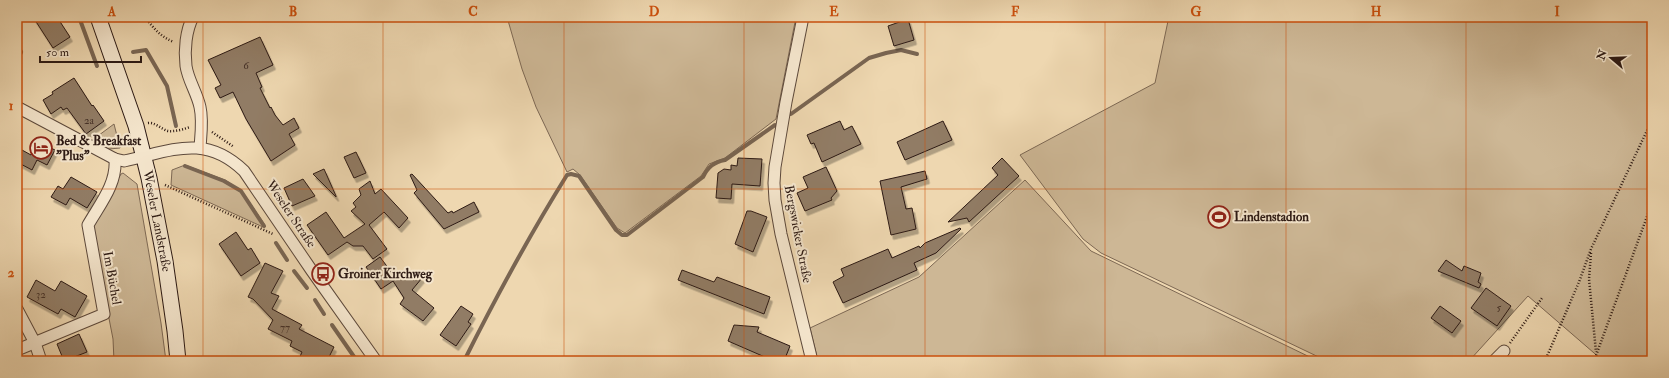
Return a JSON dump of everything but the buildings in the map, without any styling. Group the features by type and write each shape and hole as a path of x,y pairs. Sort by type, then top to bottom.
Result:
{"main road":[{"name":"Weseler Landstraße","path":"98,17 136,126 150,178 165,261 178,361"}],"street":[{"path":"193,17 190,23 186,43 186,66 200,107 202,127 200,147"},
{"name":"Bergswicker Straße","path":"803,17 786,102 775,167 774,183 775,200 781,234 812,361"},
{"path":"17,107 115,159 124,161 144,156"},
{"name":"Weseler Straße","path":"144,156 182,147 200,147 225,156 234,162 244,171 312,271 376,361"},
{"name":"Im Büchel","path":"17,350 104,314 88,225 113,181 116,170 115,159"},
{"path":"17,309 35,343 41,361"},
{"path":"1494,361 1504,351"}],"lane":[{"path":"17,50 19,52 17,56"}],"path":[{"path":"145,17 163,37 174,42 186,43"},
{"path":"1545,361 1580,282 1591,249 1652,120"},
{"path":"136,126 152,122 168,131 182,130 193,126 202,127"},
{"path":"150,178 246,221 262,230 273,234 279,234 285,230"},
{"path":"1594,361 1652,203"},
{"path":"1591,249 1589,279 1596,353"},
{"path":"1504,351 1542,298"}],"shaded area":[{"path":"507,17 796,17 776,119 725,158 709,164 701,176 625,233 617,228 580,175 573,169 567,172 536,107 522,69"},
{"path":"1150,17 1652,17 1652,361 1602,361 1528,296 1469,361 1327,361 1101,253 1083,239 1020,155 1155,83 1168,21"},
{"path":"114,124 120,148 109,149 91,141"},
{"path":"185,165 225,180 242,191 265,225 263,227 171,185 172,170"},
{"path":"123,173 137,184 161,323 166,361 114,361 113,339 91,226"},
{"path":"1025,180 1091,251 1318,361 818,361 810,328 919,277"}],"waterway":[{"path":"79,17 97,66"},
{"path":"133,52 146,50 167,86 176,126"},
{"path":"791,114 869,58 901,50 917,54"},
{"path":"464,361 513,267 567,175 571,174 579,176 616,230 622,235 627,235 703,177 707,170 712,166 725,160 775,125"},
{"path":"185,166 224,181 241,191 264,226"},
{"path":"276,243 287,260"},
{"path":"294,271 307,288"},
{"path":"315,300 324,314"},
{"path":"332,325 357,361"}],"place":[{"name":"Bed & Breakfast \"Plus\"","path":"41,148"},
{"name":"Lindenstadion","path":"1219,217"},
{"name":"Groiner Kirchweg","path":"323,274"}]}
